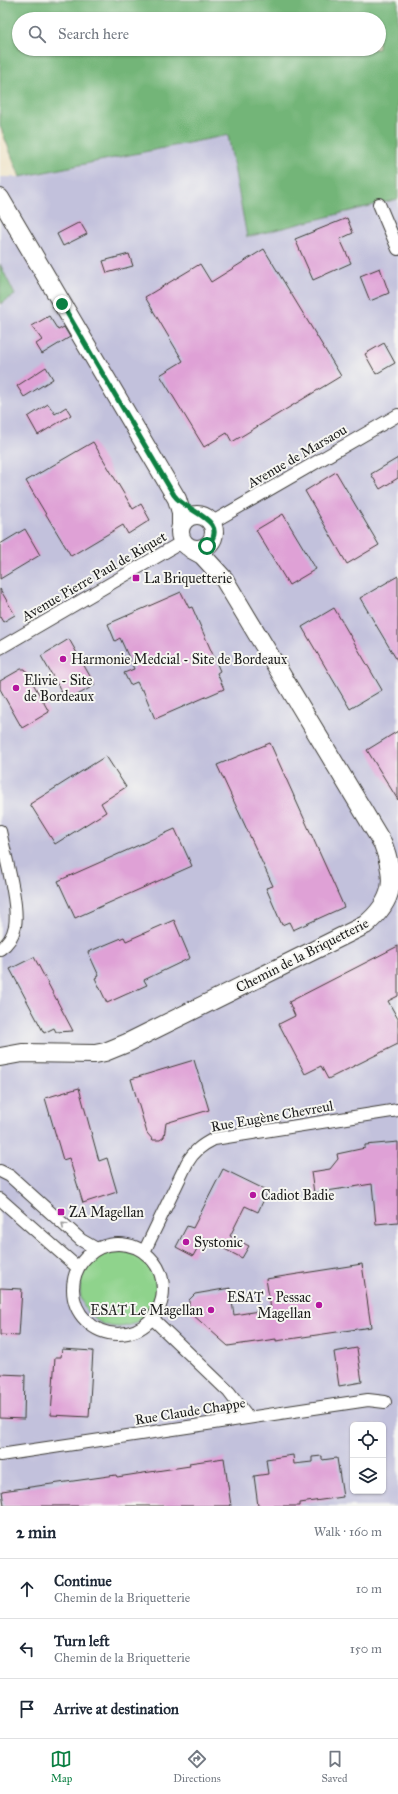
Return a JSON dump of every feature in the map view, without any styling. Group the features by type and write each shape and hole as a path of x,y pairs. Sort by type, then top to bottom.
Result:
{"street":[{"path":"0,198 177,499 181,512 185,538 202,549 207,546 208,525"},
{"path":"379,204 398,249"},
{"name":"Avenue de Marsaou","path":"208,525 398,415"},
{"path":"177,499 208,525"},
{"path":"185,538 189,517 208,525"},
{"name":"Chemin de la Briquetterie","path":"208,525 224,578"},
{"name":"Chemin de la Briquetterie","path":"0,1056 22,1053 95,1054 106,1052 127,1044 365,924 379,914 386,902 392,876 389,860 382,844 224,578 185,538"},
{"name":"Avenue Pierre Paul de Riquet","path":"0,648 185,538"},
{"path":"0,831 15,909 15,926 12,936 6,945 0,949"},
{"name":"Rue Eugène Chevreul","path":"144,1252 186,1163 194,1152 203,1144 214,1139 398,1110"},
{"path":"0,1171 10,1176 81,1240 95,1248"},
{"path":"0,1199 77,1267"},
{"path":"109,1244 125,1245 144,1252 159,1269 163,1292 160,1306 153,1319 131,1332 108,1332 88,1323 75,1305 73,1282 77,1267 95,1248 109,1244"},
{"path":"153,1319 229,1392 248,1417"},
{"name":"Rue Claude Chappe","path":"0,1455 368,1400 385,1402"}],"shaded area":[{"path":"229,135 248,237 398,199 398,1506 0,1506 0,304 15,294 0,264 0,177 20,177"}],"green space":[{"path":"0,0 398,0 398,199 247,237 228,135 20,177 0,126"},
{"path":"0,264 15,295 0,304"},
{"path":"118,1251 132,1254 145,1262 153,1275 156,1289 153,1303 145,1316 132,1324 118,1327 104,1324 91,1316 83,1303 80,1289 83,1275 91,1262 104,1254"}],"building":[{"path":"347,218 353,233 340,239 351,263 313,280 295,239"},
{"path":"80,222 87,234 63,246 57,234"},
{"path":"264,249 341,376 232,442 227,433 204,447 160,375 183,361 145,297 200,264 211,282"},
{"path":"129,254 133,266 107,273 103,261"},
{"path":"380,268 389,293 370,301 360,276"},
{"path":"49,316 58,330 64,327 70,337 42,354 36,344 42,340 32,326"},
{"path":"384,343 395,363 376,374 365,354"},
{"path":"46,367 53,379 24,397 17,386"},
{"path":"48,404 55,414 66,407 71,415 38,435 28,417"},
{"path":"93,442 133,509 141,504 150,520 128,534 123,525 71,556 26,481"},
{"path":"398,458 398,478 380,489 371,474"},
{"path":"336,472 379,545 347,564 305,491"},
{"path":"283,514 316,569 289,585 256,530"},
{"path":"25,529 40,555 0,579 0,544"},
{"path":"398,576 398,662 360,598"},
{"path":"0,589 15,615 3,622 0,617"},
{"path":"181,592 189,608 192,607 220,671 217,673 224,689 155,719 143,690 141,690 137,682 130,685 124,673 134,669 120,638 115,641 108,624"},
{"path":"334,608 382,690 350,709 302,627"},
{"path":"69,639 95,685 67,701 41,656"},
{"path":"21,669 25,669 49,712 22,728 0,689 0,681"},
{"path":"398,731 398,800 367,750"},
{"path":"270,743 344,907 293,930 289,922 282,925 266,888 273,886 217,765"},
{"path":"106,756 126,787 101,803 106,812 55,844 30,804"},
{"path":"175,829 192,866 75,918 58,881"},
{"path":"174,920 190,958 144,980 147,985 107,1003 95,978 99,976 88,952 124,937 126,941"},
{"path":"398,946 398,996 388,1001 398,1019 398,1044 328,1079 321,1066 305,1074 279,1024 295,1016 289,1002"},
{"path":"34,957 73,1031 56,1032 54,1028 44,1033 10,969"},
{"path":"194,1060 209,1110 166,1123 164,1137 160,1140 153,1140 147,1133 131,1079"},
{"path":"79,1088 99,1161 107,1158 117,1192 83,1203 69,1158 63,1160 45,1098"},
{"path":"398,1142 398,1222 376,1224 372,1184 314,1193 311,1172 330,1169 338,1159 337,1154 365,1148 365,1145"},
{"path":"223,1169 268,1191 258,1212 245,1206 230,1236 249,1246 242,1258 203,1238 193,1256 176,1247 187,1226 193,1228"},
{"name":"ESAT - Pessac Magellan","path":"362,1264 371,1327 276,1341 276,1339 228,1346 192,1314 189,1308 189,1300 195,1294 230,1288 234,1315 271,1309 266,1279"},
{"path":"0,1288 22,1289 19,1336 0,1335"},
{"path":"357,1348 362,1382 339,1386 334,1352"},
{"path":"62,1349 93,1351 89,1417 51,1415 55,1357 61,1357"},
{"path":"0,1374 25,1375 24,1419 0,1418"},
{"path":"293,1455 294,1464 312,1462 312,1457 322,1456 322,1460 337,1458 343,1497 300,1503 300,1506 258,1506 254,1476 268,1474 266,1459"},
{"path":"224,1458 231,1506 4,1506 2,1491 116,1475 117,1477 190,1466 189,1463"}],"place":[{"name":"La Briquetterie","path":"136,578"},
{"name":"Harmonie Medcial - Site de Bordeaux","path":"63,659"},
{"name":"Elivie - Site de Bordeaux","path":"16,688"},
{"name":"Cadiot Badie","path":"253,1195"},
{"name":"ZA Magellan","path":"61,1212"},
{"name":"Systonic","path":"186,1242"},
{"name":"ESAT - Pessac Magellan","path":"319,1305"},
{"name":"ESAT Le Magellan","path":"211,1310"}],"route":[{"path":"62,304 177,499 191,510 204,516 211,523 214,532 213,538 207,546"}]}
